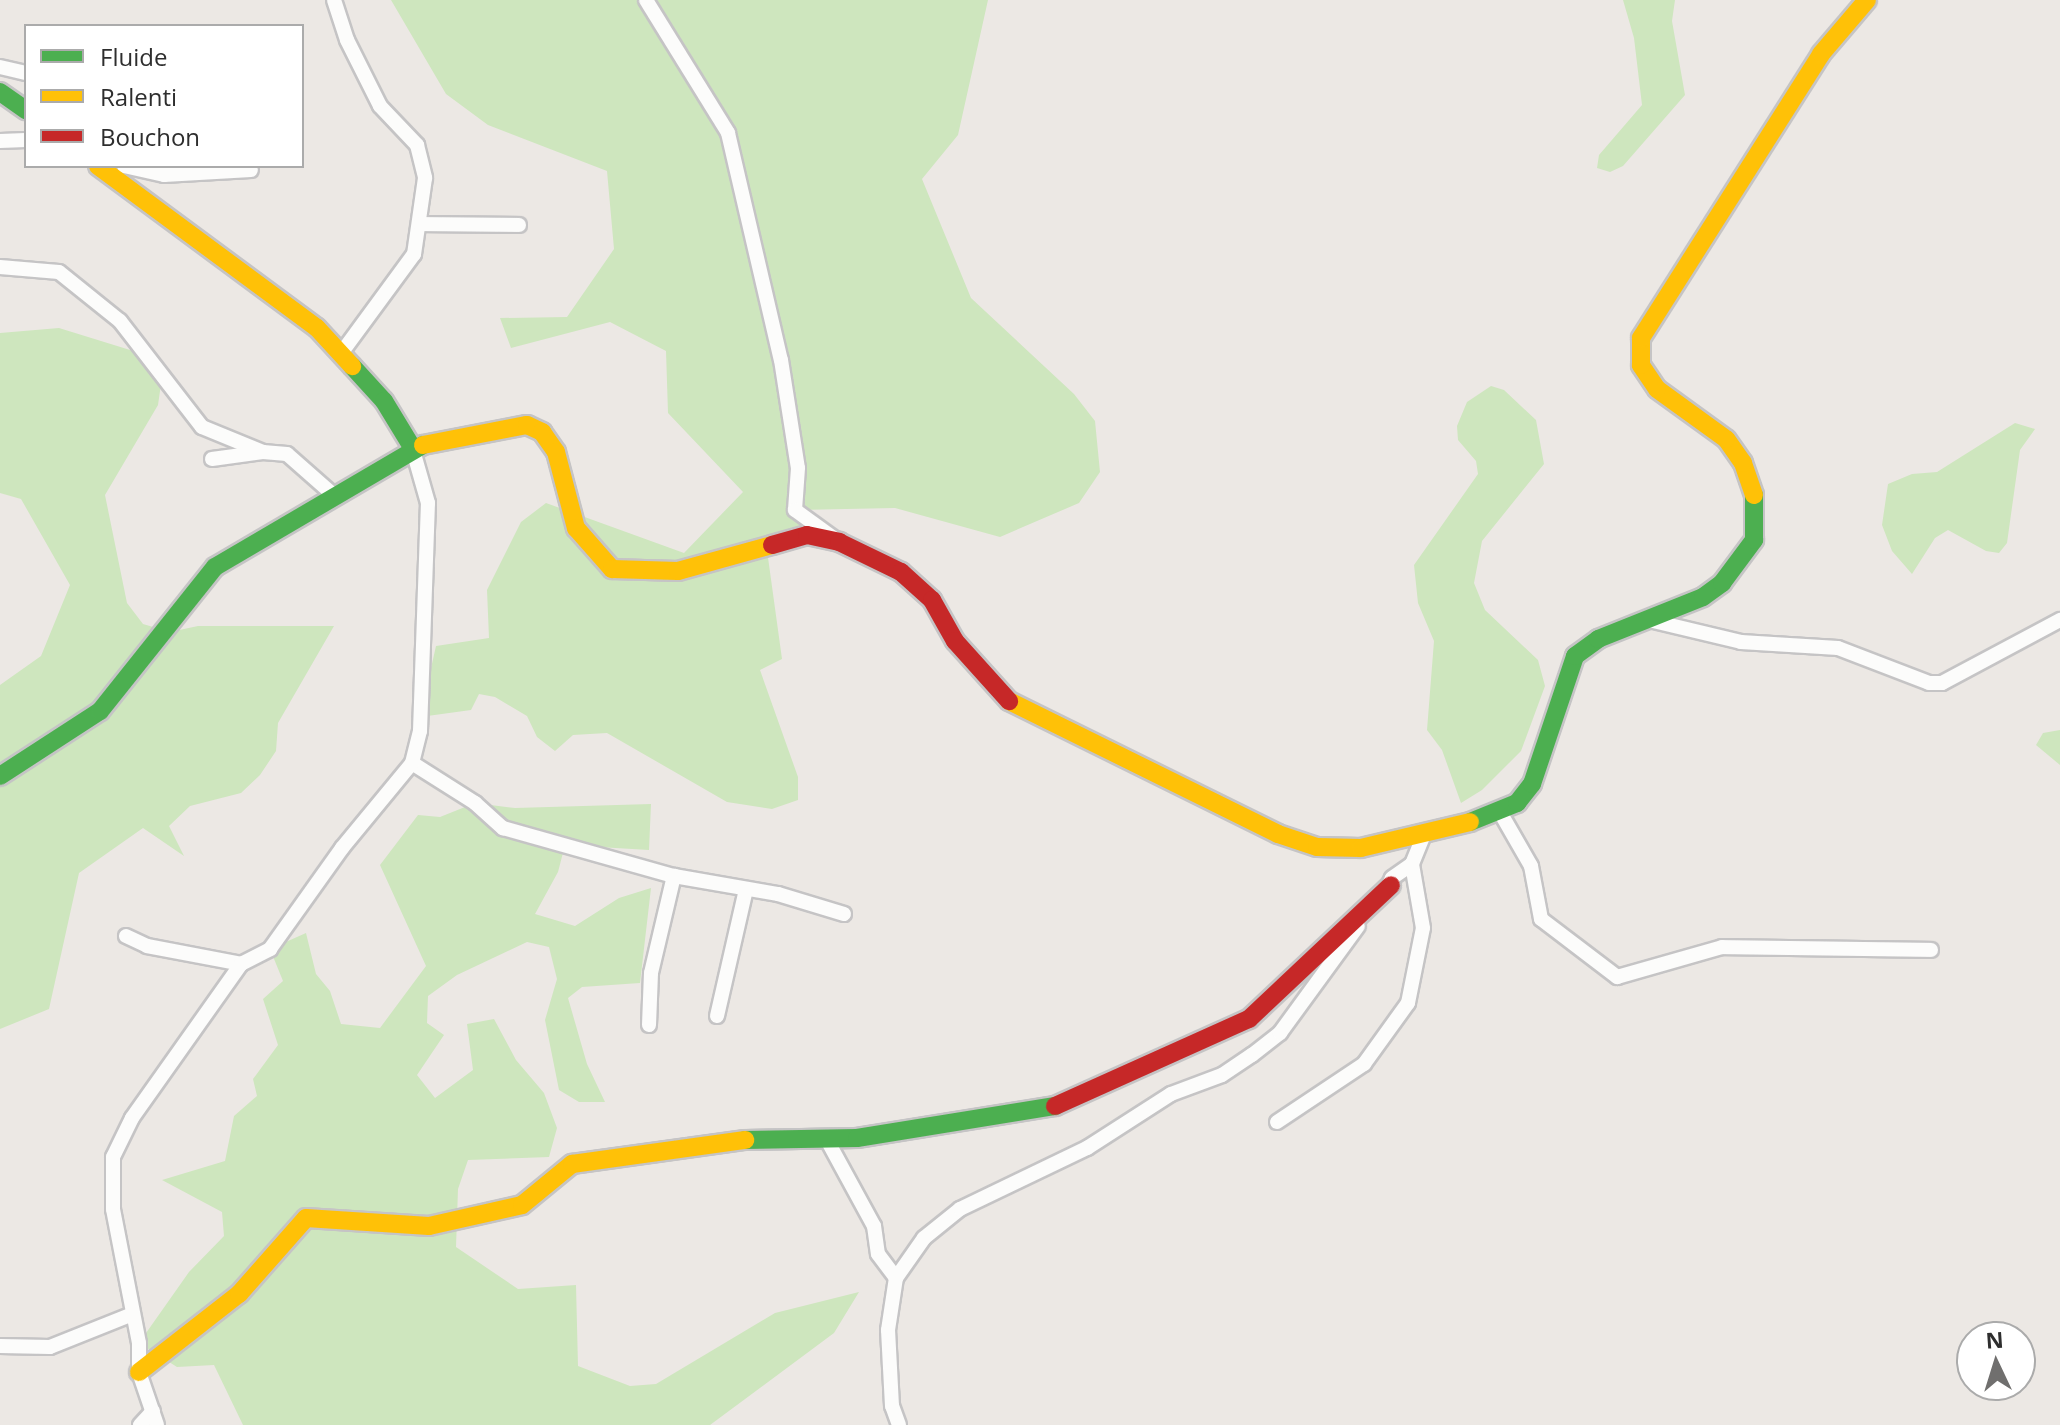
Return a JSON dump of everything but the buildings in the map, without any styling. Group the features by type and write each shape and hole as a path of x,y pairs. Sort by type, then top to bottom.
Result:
{"street":[{"path":"334,0 347,40 380,106 417,145 425,178 421,224 414,254 342,352"},
{"path":"646,0 728,133 781,360 798,468 795,510 839,542 901,572 932,600 984,677 1010,702 1305,844 1361,848 1423,837 1500,812 1532,784 1575,656 1598,639 1649,620 1722,583 1754,540 1757,520 1751,480 1736,450 1657,389 1641,365 1641,338 1821,54 1867,0"},
{"path":"0,67 24,73"},
{"path":"0,92 24,109"},
{"path":"0,141 24,140"},
{"path":"101,168 317,328 342,352 384,401 412,447 428,503 420,731 412,763 342,848 270,949 241,964 132,1118 113,1157 113,1209 133,1314 139,1372 155,1418 140,1425"},
{"path":"133,168 164,175 251,170"},
{"path":"421,224 519,225"},
{"path":"0,267 59,272 120,321 202,427 263,452"},
{"path":"0,776 100,711 215,567 399,463 412,447 498,427 527,425 542,432 566,477 576,528 612,569 678,571 807,535 839,542"},
{"path":"212,459 263,452 287,454 336,497"},
{"path":"1649,620 1741,642 1838,648 1929,683 1942,683 2060,620"},
{"path":"412,763 503,828 674,876 746,889 844,914"},
{"path":"1500,812 1531,866 1541,919 1617,977 1722,947 1931,950"},
{"path":"1277,1122 1364,1064 1408,1003 1423,928 1412,864 1423,837"},
{"path":"899,1425 892,1406 888,1330 896,1278 924,1238 960,1209 1087,1148 1171,1094 1222,1075 1280,1033 1391,885 1392,878 1412,864"},
{"path":"649,1025 651,973 674,876"},
{"path":"139,1372 239,1294 306,1218 429,1226 522,1205 572,1164 703,1143 857,1138 1058,1106 1249,1019 1391,885"},
{"path":"717,1016 746,889"},
{"path":"126,936 147,946 241,964"},
{"path":"826,1138 874,1226 878,1254 896,1278"},
{"path":"0,1346 50,1347 133,1314"}],"green space":[{"path":"391,0 988,0 958,135 922,179 971,298 1074,394 1095,421 1100,472 1079,503 1000,537 895,508 797,510 839,542 766,543 782,659 760,670 798,777 798,800 772,809 727,802 607,733 573,735 555,751 537,737 527,716 495,697 479,694 471,710 420,717 436,646 489,638 487,590 521,522 546,503 684,553 743,492 668,413 666,351 610,322 511,348 500,318 567,317 614,249 607,171 488,125 446,94"},
{"path":"1623,0 1675,0 1672,21 1685,95 1623,166 1610,172 1597,168 1599,155 1642,105 1634,38"},
{"path":"59,328 143,354 162,377 158,405 105,495 127,603 143,624 170,632 198,626 334,626 278,723 276,751 260,775 241,793 190,806 169,826 184,856 143,828 79,873 49,1009 0,1029 0,685 41,656 70,585 21,499 0,493 0,333"},
{"path":"1491,386 1504,390 1536,420 1544,464 1482,541 1474,583 1485,610 1538,660 1545,686 1521,751 1482,790 1461,803 1442,750 1427,730 1434,641 1418,603 1414,565 1478,474 1476,461 1458,440 1457,426 1467,402"},
{"path":"2015,423 2035,429 2020,450 2007,543 1999,553 1986,551 1948,530 1935,538 1912,574 1892,551 1882,525 1888,484 1912,474 1937,472"},
{"path":"2060,730 2060,765 2036,745 2043,733"},
{"path":"475,803 515,808 651,804 649,850 565,845 558,872 535,914 575,926 619,898 651,888 640,983 582,987 568,998 587,1064 605,1102 579,1102 559,1090 545,1020 557,979 549,947 527,942 457,975 428,996 427,1023 444,1035 417,1075 435,1098 473,1070 467,1024 494,1019 516,1060 544,1093 557,1128 549,1157 468,1160 458,1189 456,1247 518,1289 576,1285 578,1366 630,1386 656,1384 775,1313 859,1292 834,1333 710,1425 243,1425 214,1365 177,1367 139,1343 189,1272 224,1236 222,1212 162,1180 225,1161 234,1116 257,1096 253,1079 278,1045 263,999 283,981 270,949 306,933 316,974 330,991 341,1024 380,1028 426,966 380,865 418,815 440,817"}],"traffic: fast":[{"path":"0,92 24,109"},
{"path":"352,366 384,401 412,447"},
{"path":"0,776 100,711 215,567 423,445"},
{"path":"1470,822 1517,803 1532,784 1575,656 1598,639 1703,597 1722,583 1754,540 1754,495"},
{"path":"745,1140 857,1138 1055,1106"}],"traffic: slow":[{"path":"1754,495 1743,463 1726,439 1657,389 1641,365 1641,338 1821,54 1867,0"},
{"path":"101,168 317,328 352,366"},
{"path":"423,445 527,425 542,432 556,452 576,528 612,569 678,571 772,545"},
{"path":"1009,701 1278,834 1317,847 1361,848 1470,822"},
{"path":"139,1372 239,1294 306,1218 429,1226 522,1205 572,1164 745,1140"}],"traffic: jam":[{"path":"772,545 807,535 839,542 901,572 932,600 955,641 1009,701"},
{"path":"1055,1106 1249,1019 1391,885"}]}
